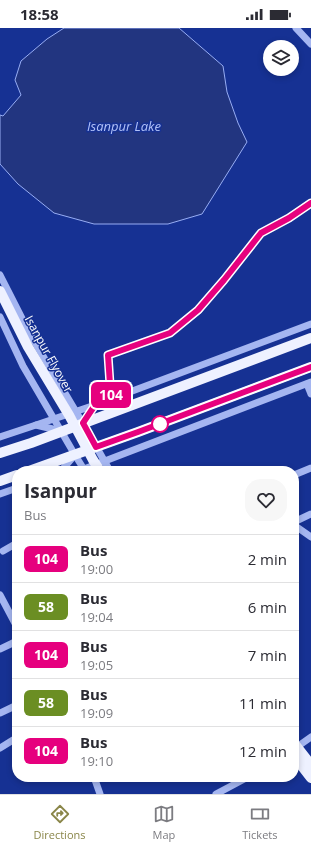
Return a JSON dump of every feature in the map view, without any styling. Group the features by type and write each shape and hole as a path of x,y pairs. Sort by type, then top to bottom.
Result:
{"main road":[{"name":"Isanpur Flyover","path":"0,291 28,347 69,415 97,466"},
{"name":"Isanpur Flyover","path":"0,302 24,349 65,418 90,466"},
{"path":"0,453 311,338"},
{"path":"43,466 311,367"},
{"path":"0,481 12,477"},
{"path":"299,753 311,765"},
{"path":"299,756 311,778"}],"street":[{"path":"296,28 311,44"},
{"path":"111,399 108,355 170,333 198,310 261,233 289,218 311,203"},
{"path":"0,276 30,334 107,466"},
{"path":"0,317 24,366 82,466"},
{"path":"0,438 95,405 311,324"},
{"path":"92,466 104,460 309,383 311,394"},
{"path":"83,423 95,405"},
{"path":"36,425 61,431"},
{"path":"65,466 75,455"},
{"path":"299,473 311,468"},
{"path":"0,494 12,490"},
{"path":"299,520 311,514"},
{"path":"299,527 311,537"},
{"path":"3,551 12,546"},
{"path":"0,595 12,618"},
{"path":"0,649 12,643"},
{"path":"0,714 12,708"},
{"path":"299,746 311,737"},
{"path":"0,748 12,741"},
{"path":"96,782 100,794"},
{"path":"216,794 239,782"}],"water":[{"name":"Isanpur Lake","path":"64,28 179,28 223,66 227,92 238,123 247,142 202,214 168,224 94,224 54,213 18,184 0,164 0,115 3,116 21,95 15,80 21,61 47,39"}],"bus line":[{"name":"104","path":"311,203 289,218 261,233 198,310 170,333 108,355 111,399 95,405 83,423 96,447 311,367"}]}
